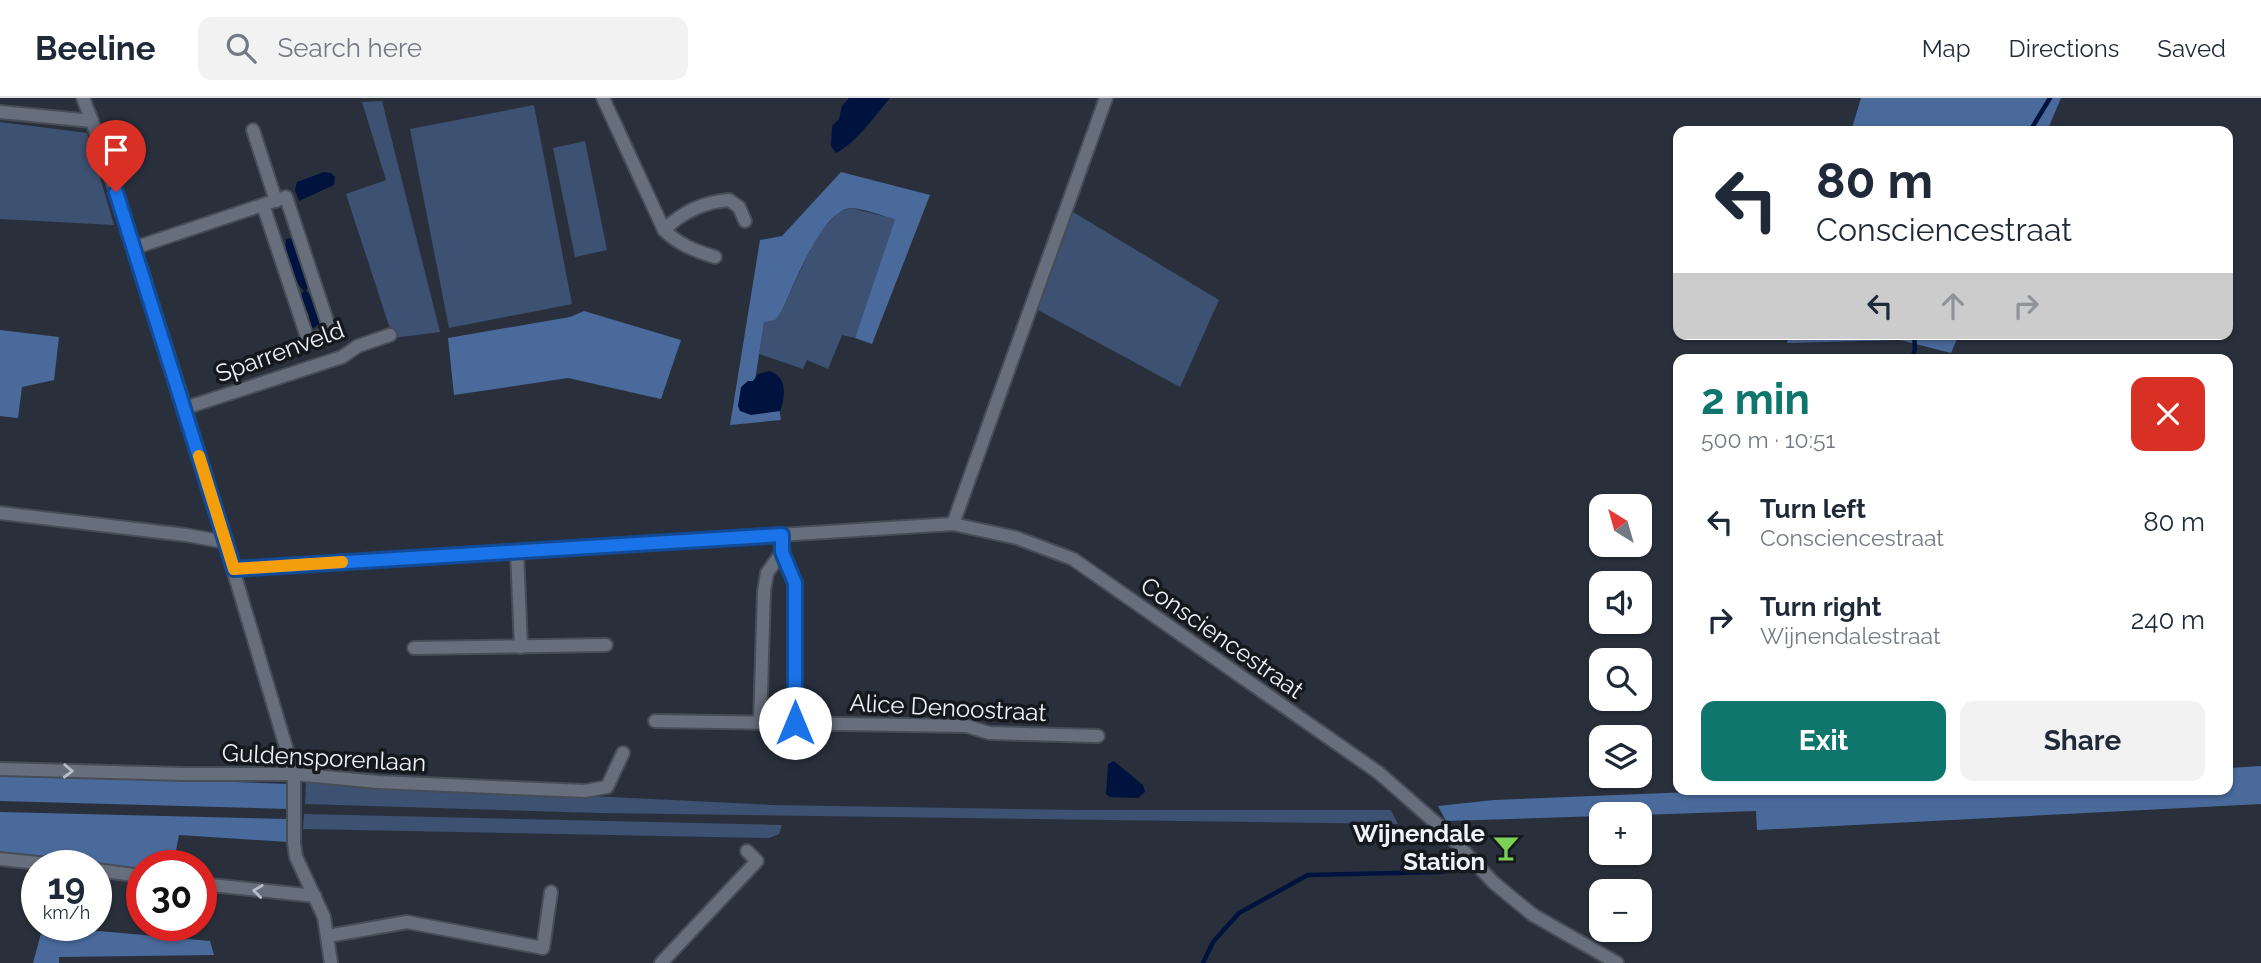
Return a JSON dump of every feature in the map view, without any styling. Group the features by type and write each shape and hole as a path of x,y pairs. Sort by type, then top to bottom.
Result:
{"street":[{"path":"83,98 185,408 294,777 296,857 315,896 328,936 331,963"},
{"path":"603,98 664,230 673,239 691,249 715,257"},
{"path":"953,524 1106,98"},
{"path":"0,111 92,121"},
{"name":"Sparrenveld","path":"253,130 276,201 286,197 331,332 308,340 263,205"},
{"path":"664,230 674,220 711,201 729,200 739,207 745,221"},
{"path":"134,248 276,201"},
{"name":"Sparrenveld","path":"185,408 342,357 358,346 390,335"},
{"path":"0,513 226,542"},
{"name":"Consciencestraat","path":"234,569 953,524 1017,538 1073,559 1379,773 1444,830 1494,883 1533,915 1617,963"},
{"path":"782,535 782,552 795,583 795,723"},
{"path":"517,552 521,647"},
{"path":"760,723 766,573 782,552"},
{"path":"414,648 606,645"},
{"name":"Alice Denoostraat","path":"655,721 967,726 989,733 1098,736"},
{"name":"Guldensporenlaan","path":"0,769 294,777 585,791 607,787 623,753"},
{"path":"661,963 757,861 747,851"},
{"path":"0,859 21,861"},
{"path":"217,886 315,896"},
{"path":"328,936 407,922 543,948 551,892"}],"shaded area":[{"path":"849,98 890,98 858,136 836,153 831,146 832,126 839,119 842,106"},
{"path":"1861,98 2061,98 2049,126 1853,126"},
{"path":"382,101 440,332 393,338 346,194 386,180 362,102"},
{"path":"534,105 572,304 449,328 410,129"},
{"path":"0,122 87,133 114,225 0,219"},
{"path":"585,141 607,250 575,257 553,148"},
{"path":"324,172 335,177 334,185 299,201 295,190 297,182"},
{"path":"841,172 930,195 872,344 855,338 895,219 852,208 841,211 830,221 810,250 782,310 775,320 764,322 750,413 779,408 781,420 730,425 760,240 782,236"},
{"path":"851,208 895,219 855,338 842,335 828,369 807,360 803,369 759,354 764,321 782,310 816,237 838,212"},
{"path":"1073,212 1219,300 1180,387 1038,310"},
{"path":"292,238 309,280 306,291 315,301 318,310 319,324 312,329 309,327 309,315 299,296 304,291 287,260 286,239"},
{"path":"584,311 681,340 661,399 568,378 454,395 448,338 570,317"},
{"path":"0,330 59,337 54,380 22,387 18,418 0,416"},
{"path":"1788,340 1900,340 1787,343"},
{"path":"1900,340 1956,340 1951,353"},
{"path":"769,371 779,377 784,387 780,411 751,415 740,411 738,406 741,387 748,381 753,381 758,374"},
{"path":"1114,761 1143,785 1145,792 1138,798 1110,797 1106,794 1108,764"},
{"path":"2261,766 2261,804 1757,830 1756,811 1652,815 1652,802 1589,802 1589,816 1446,821 1438,806 1494,800 1673,793 1673,795 2233,795 2233,768"},
{"path":"0,774 289,784 289,809 0,801"},
{"path":"306,782 772,805 1080,810 1391,810 1398,824 599,813 305,804"},
{"path":"0,812 288,819 288,842 179,835 176,850 126,850 126,868 112,866 112,850 21,850 21,856 0,853"},
{"path":"304,814 782,825 779,834 769,838 303,829"},
{"path":"112,932 126,933 126,941 210,941 214,955 59,957 59,963 33,963 39,941 112,941"}],"waterway":[{"path":"2033,126 2050,98"},
{"path":"1914,340 1914,354"},
{"path":"1203,963 1213,942 1239,913 1308,875 1439,872 1463,868"}],"slow traffic":[{"path":"199,456 234,569 342,562"}],"place":[{"name":"Wijnendale Station","path":"1506,848"}],"route":[{"path":"116,192 234,569 782,535 782,552 795,583 795,723"}]}
